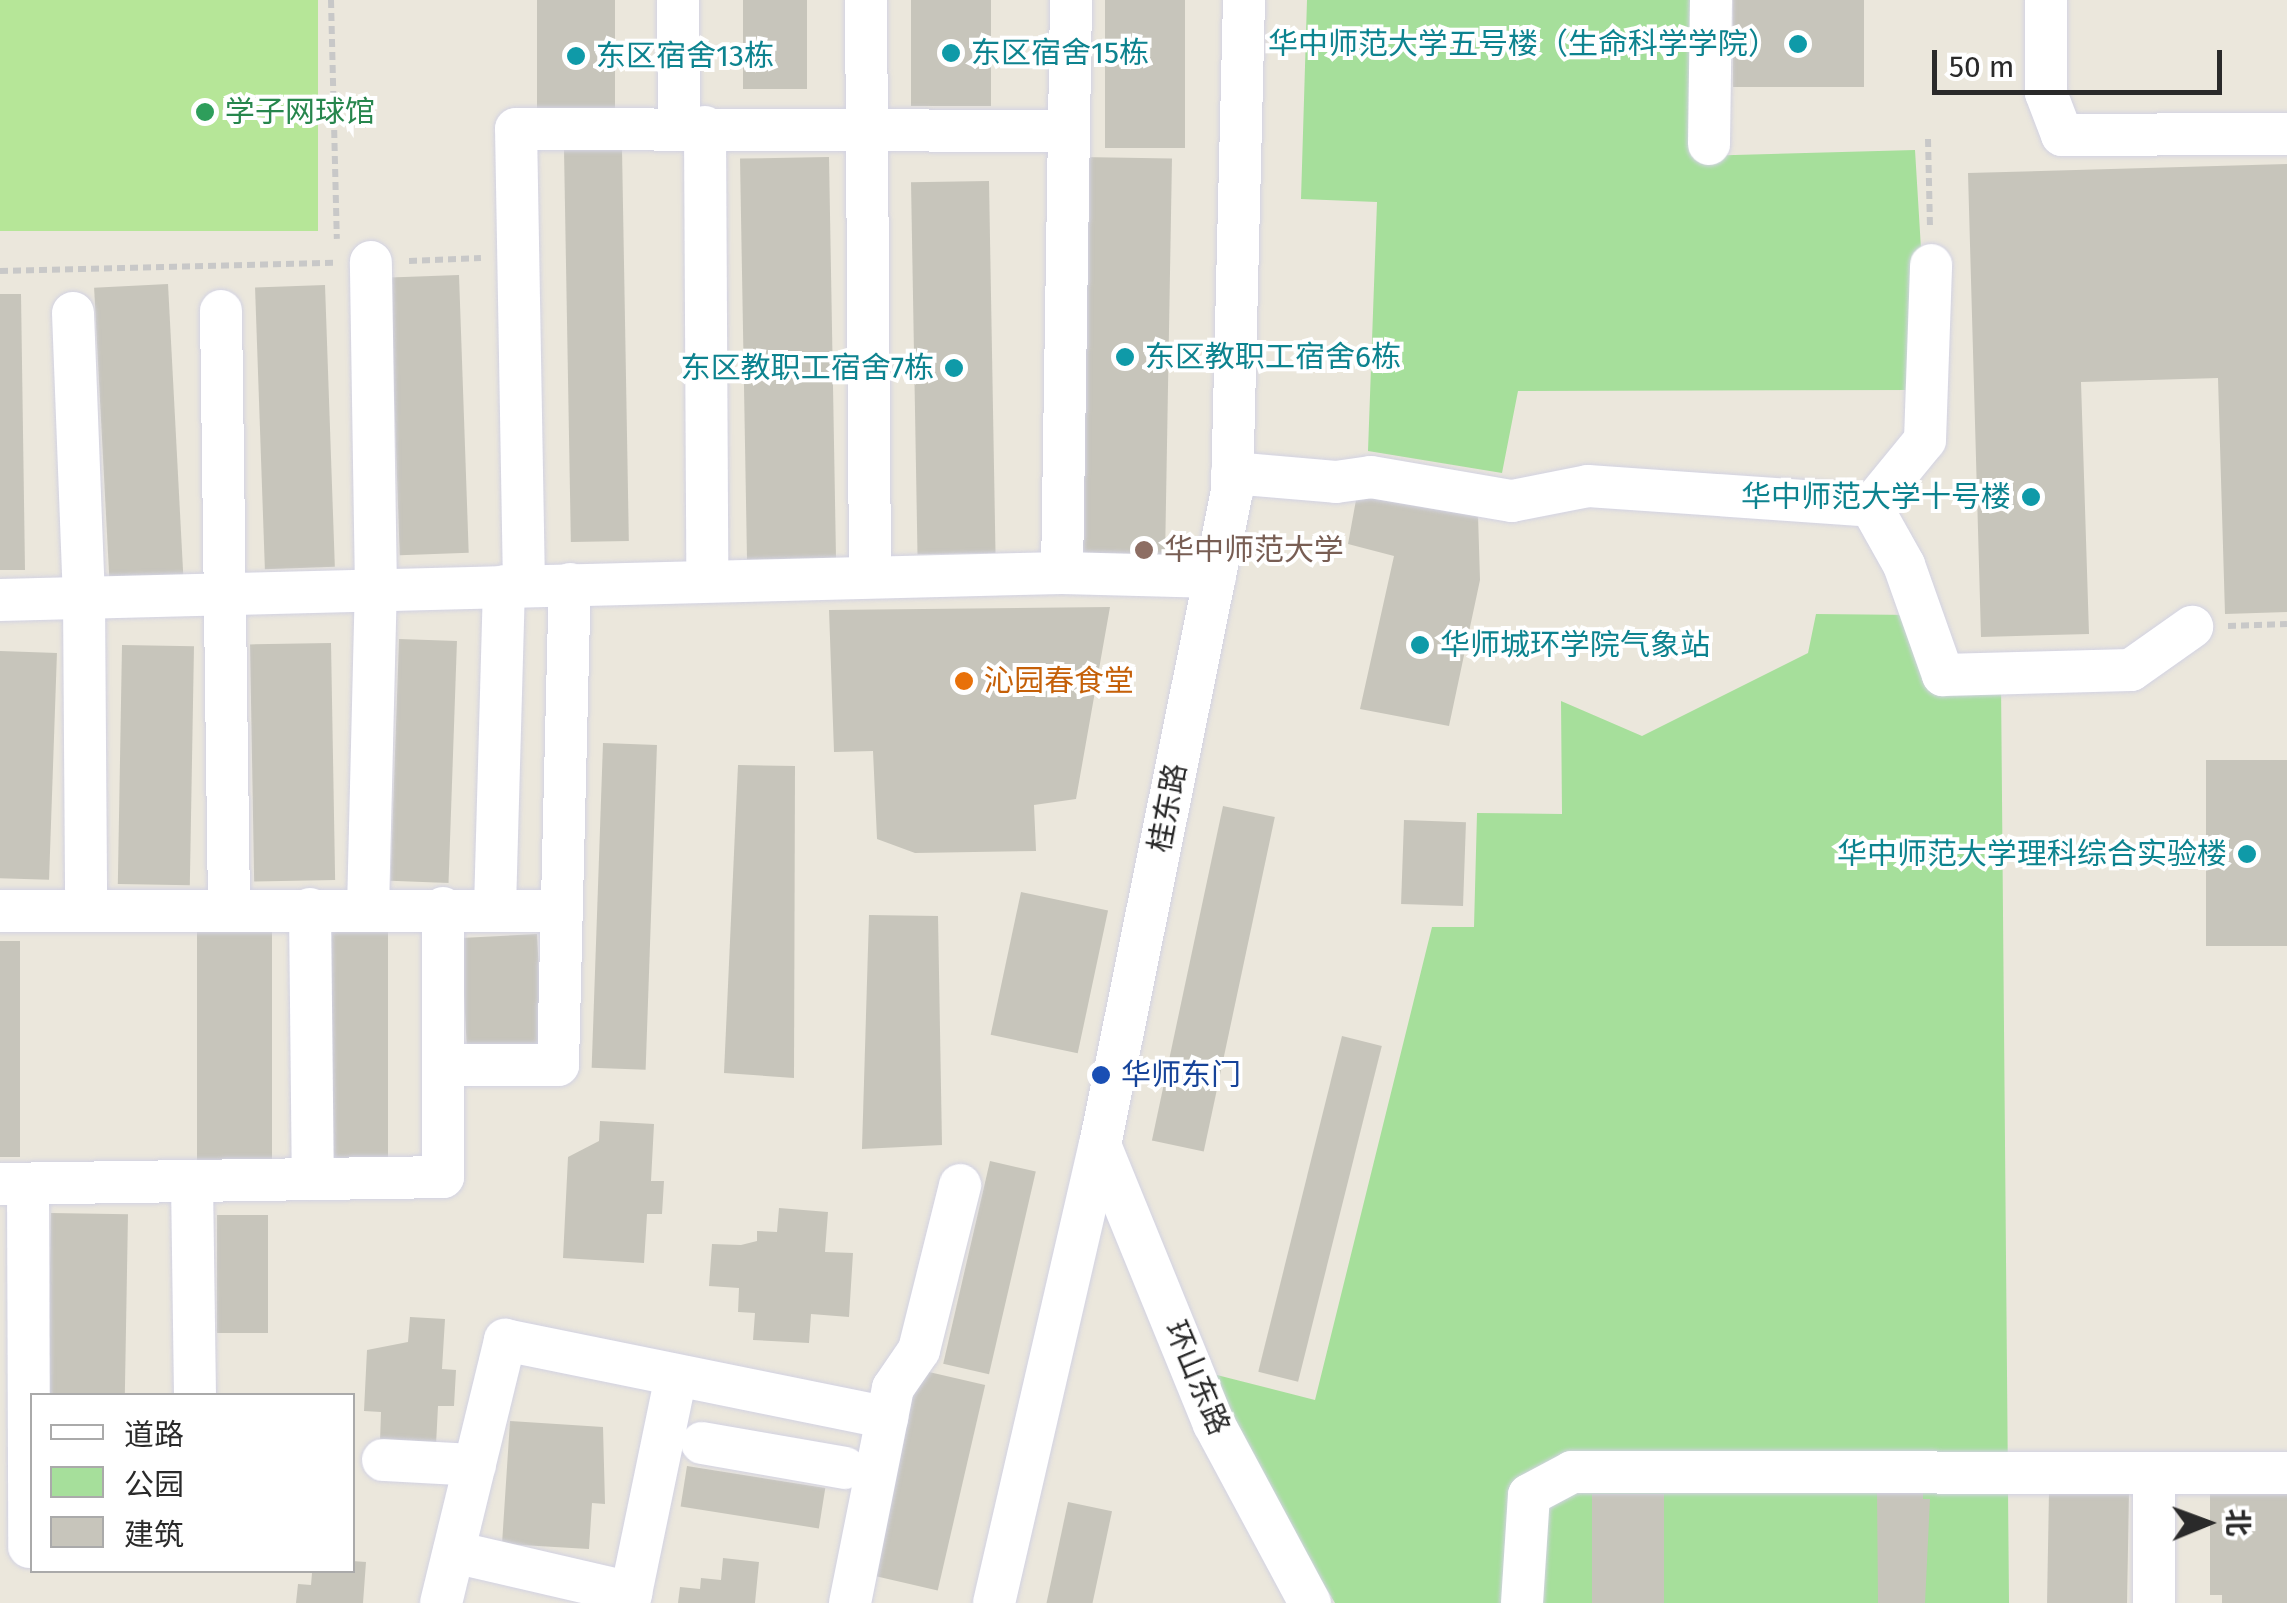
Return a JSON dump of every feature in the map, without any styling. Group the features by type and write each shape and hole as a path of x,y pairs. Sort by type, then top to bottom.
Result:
{"street":[{"path":"678,0 692,127 707,581"},
{"path":"866,0 870,577"},
{"path":"1062,573 1071,0"},
{"name":"桂东路","path":"994,1603 1100,1146 1215,577 1232,472 1244,0"},
{"path":"1709,144 1712,0"},
{"path":"2046,0 2046,93 2062,135 2287,134"},
{"path":"495,908 514,586 516,130 692,127 1069,131"},
{"path":"368,908 376,590 371,262"},
{"path":"1870,506 1925,440 1931,265"},
{"path":"221,311 229,910"},
{"path":"73,313 84,598 86,911"},
{"path":"1232,472 1336,482 1371,478 1512,500 1588,486 1870,506"},
{"path":"1870,506 1904,565 1943,675 2131,670 2192,627"},
{"path":"0,600 1062,573 1215,577"},
{"path":"448,1066 558,1065 570,584"},
{"path":"0,912 368,908 562,911"},
{"path":"29,1547 14,1184 443,1177 448,1066 443,908"},
{"path":"310,909 312,1179"},
{"name":"环山东路","path":"1100,1146 1214,1424 1310,1603"},
{"path":"192,1182 195,1393"},
{"path":"850,1603 893,1388 919,1350 960,1185"},
{"path":"447,1602 454,1552 505,1340 887,1418"},
{"path":"454,1552 630,1598 676,1376"},
{"path":"780,1457 792,1399"},
{"path":"702,1444 845,1468"},
{"path":"383,1460 475,1465"},
{"path":"1522,1603 1529,1495 1572,1472 2287,1473"},
{"path":"2154,1473 2154,1603"}],"path":[{"path":"0,271 338,262 331,0"},
{"path":"1928,139 1931,265"},
{"path":"371,262 518,256"},
{"path":"2192,627 2287,624"}],"green space":[{"name":"学子网球馆","path":"0,0 318,0 318,231 0,231"},
{"path":"1307,0 1700,0 1698,156 1915,150 1922,265 1914,390 1518,391 1502,473 1368,451 1377,202 1301,199"},
{"path":"1816,614 1914,615 1939,680 2001,682 2009,1603 1335,1603 1225,1420 1205,1372 1315,1400 1432,927 1474,927 1477,813 1562,814 1561,701 1642,736 1808,653"}],"building":[{"name":"东区宿舍13栋","path":"537,0 615,0 615,116 537,116"},
{"path":"743,0 807,0 807,89 743,89"},
{"name":"东区宿舍15栋","path":"911,0 991,0 991,106 911,106"},
{"path":"1105,0 1185,0 1185,148 1105,148"},
{"name":"华中师范大学五号楼（生命科学学院）","path":"1733,0 1864,0 1864,87 1733,87"},
{"path":"622,149 629,541 571,542 564,150"},
{"path":"829,157 836,558 747,559 740,159"},
{"name":"东区教职工宿舍6栋","path":"1080,157 1172,159 1165,558 1073,556"},
{"name":"华中师范大学十号楼","path":"2287,164 2287,612 2225,614 2218,378 2081,382 2089,634 1981,637 1968,173"},
{"name":"东区教职工宿舍7栋","path":"989,181 995,553 918,554 911,182"},
{"path":"459,275 469,553 400,555 390,277"},
{"path":"168,284 183,578 109,581 94,288"},
{"path":"325,285 335,567 265,569 255,287"},
{"path":"0,294 21,294 25,570 0,570"},
{"name":"华师城环学院气象站","path":"1377,495 1478,515 1480,580 1449,726 1360,709 1394,556 1348,544 1356,500"},
{"name":"沁园春食堂","path":"1110,607 1076,799 1034,805 1036,851 915,853 877,839 873,751 834,752 829,610"},
{"path":"399,639 457,641 449,883 391,881"},
{"path":"331,643 335,880 254,881 250,644"},
{"path":"122,645 194,646 190,885 118,884"},
{"path":"0,651 57,653 49,880 0,878"},
{"path":"603,743 657,745 646,1070 592,1068"},
{"name":"华中师范大学理科综合实验楼","path":"2206,760 2287,760 2287,946 2206,946"},
{"path":"738,765 795,766 794,1078 724,1073"},
{"path":"1223,806 1275,817 1204,1152 1152,1141"},
{"path":"1404,820 1466,822 1463,906 1401,904"},
{"path":"1021,892 1108,911 1078,1053 991,1035"},
{"path":"869,915 938,916 942,1145 862,1149"},
{"path":"197,929 272,929 272,1162 197,1162"},
{"path":"328,932 388,932 388,1162 328,1162"},
{"path":"537,934 543,1057 468,1061 461,938"},
{"path":"0,941 20,941 20,1157 0,1157"},
{"path":"1342,1036 1382,1046 1298,1382 1258,1372"},
{"path":"600,1121 654,1124 651,1181 664,1181 662,1214 647,1214 644,1263 563,1258 568,1157 599,1141"},
{"path":"990,1161 1036,1172 989,1374 943,1364"},
{"path":"779,1208 828,1212 825,1252 853,1253 849,1317 811,1314 809,1343 753,1340 755,1313 738,1312 739,1288 709,1286 712,1244 741,1245 757,1241 757,1231 777,1232"},
{"path":"51,1213 128,1214 125,1393 48,1393"},
{"path":"217,1215 268,1215 268,1333 217,1333"},
{"path":"410,1317 445,1319 442,1369 456,1370 454,1406 438,1406 436,1445 380,1442 381,1412 364,1411 367,1350 408,1342"},
{"path":"916,1369 985,1385 938,1591 869,1575"},
{"path":"510,1421 603,1427 605,1504 592,1503 589,1549 502,1544"},
{"path":"687,1466 825,1488 819,1528 681,1506"},
{"path":"1877,1491 1923,1491 1923,1499 1930,1499 1925,1603 1878,1603"},
{"path":"2049,1491 2129,1492 2127,1603 2047,1603"},
{"path":"2210,1491 2287,1491 2287,1603 2222,1603 2222,1595 2210,1595"},
{"path":"1592,1494 1664,1494 1664,1603 1592,1603"},
{"path":"1068,1502 1112,1511 1093,1603 1047,1603"},
{"path":"723,1558 759,1562 755,1603 678,1603 680,1587 700,1589 701,1578 721,1580"},
{"path":"355,1561 366,1562 363,1603 296,1603 298,1584 311,1585 312,1573 355,1573"}],"place":[{"name":"华中师范大学五号楼（生命科学学院）","path":"1798,44"},
{"name":"东区宿舍15栋","path":"951,53"},
{"name":"东区宿舍13栋","path":"576,56"},
{"name":"学子网球馆","path":"205,112"},
{"name":"东区教职工宿舍6栋","path":"1125,357"},
{"name":"东区教职工宿舍7栋","path":"954,368"},
{"name":"华中师范大学十号楼","path":"2031,497"},
{"name":"华中师范大学","path":"1144,550"},
{"name":"华师城环学院气象站","path":"1420,645"},
{"name":"沁园春食堂","path":"964,681"},
{"name":"华中师范大学理科综合实验楼","path":"2247,854"},
{"name":"华师东门","path":"1101,1075"}]}
